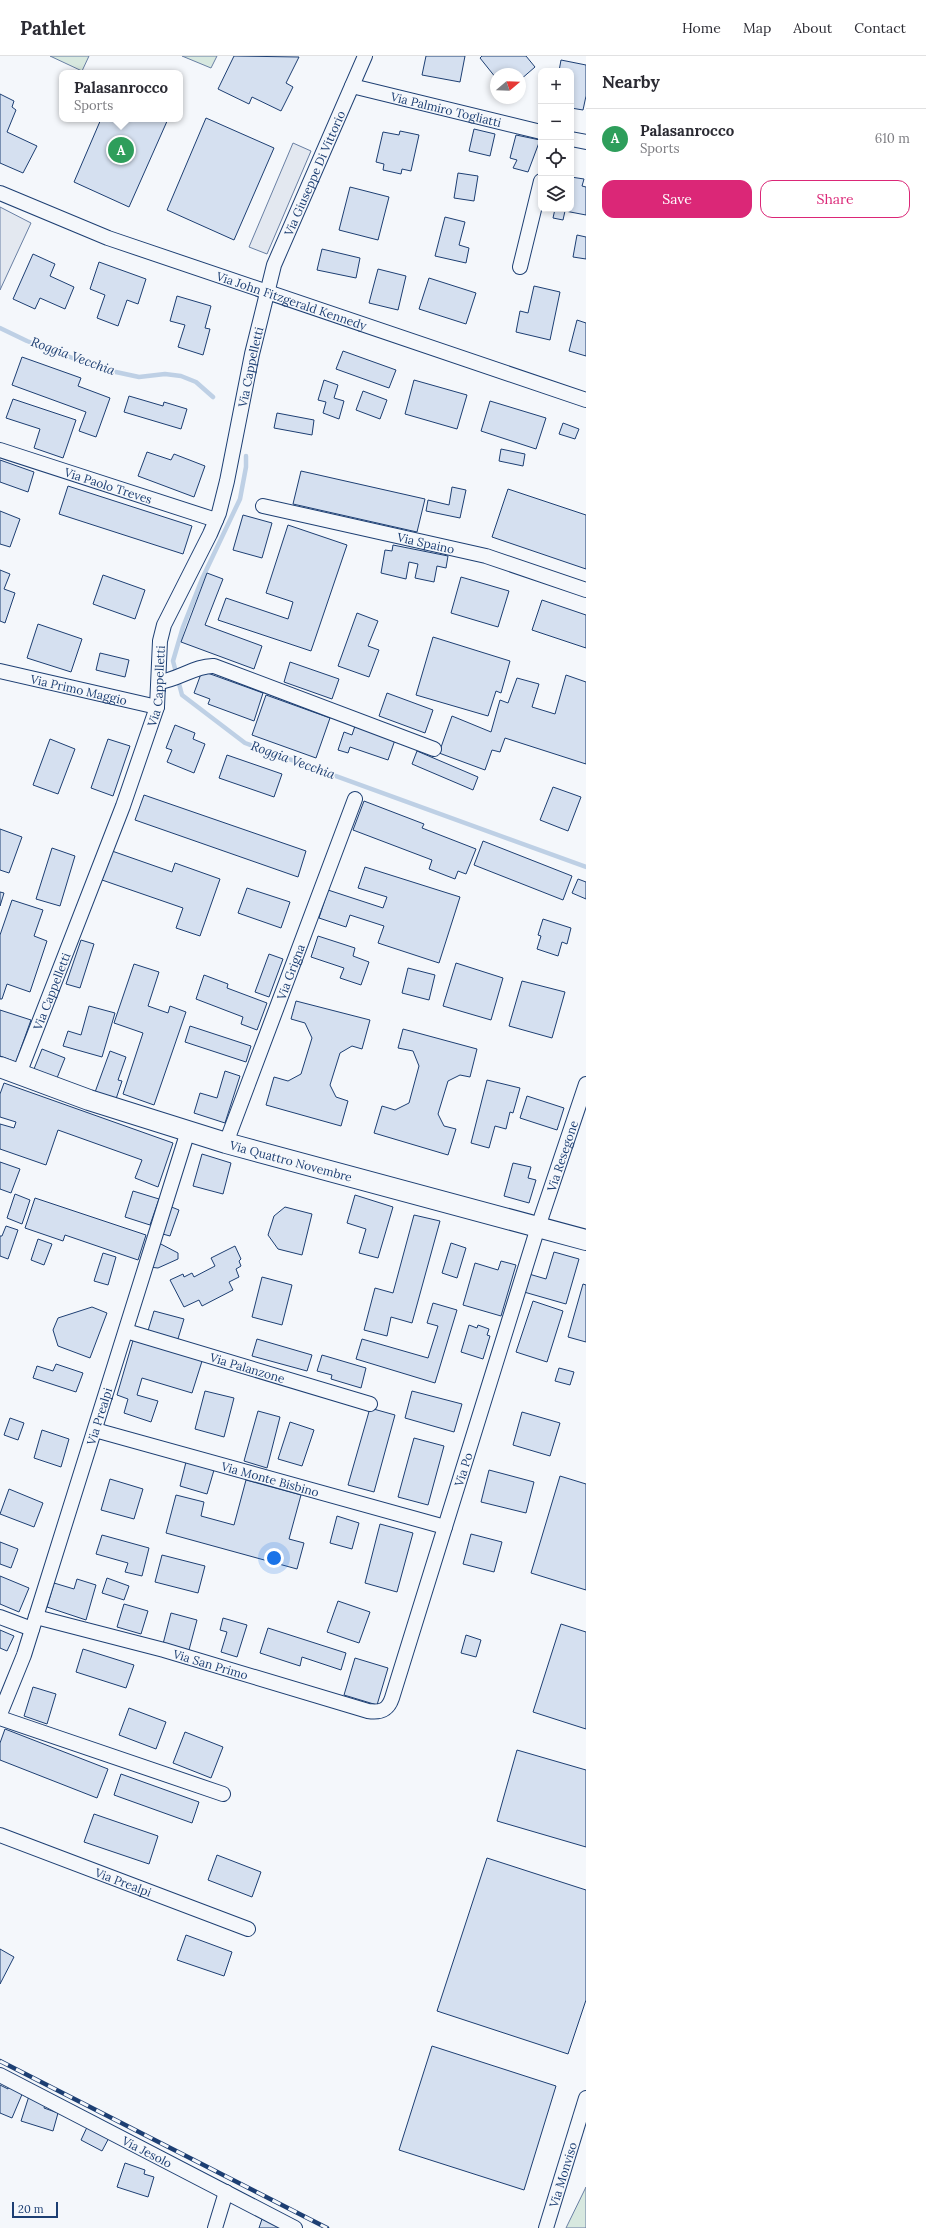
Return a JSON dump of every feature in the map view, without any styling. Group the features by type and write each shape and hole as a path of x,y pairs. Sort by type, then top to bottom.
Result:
{"street":[{"name":"Via Giuseppe Di Vittorio","path":"267,292 274,265 365,56"},
{"name":"Via Palmiro Togliatti","path":"352,86 538,131"},
{"path":"574,140 586,142"},
{"name":"Via John Fitzgerald Kennedy","path":"0,192 108,238 586,400"},
{"path":"520,267 538,193"},
{"name":"Via Cappelletti","path":"19,1074 123,806 157,707 171,679 160,641 164,625 216,520 226,485 248,370 267,292"},
{"name":"Via Paolo Treves","path":"0,450 216,520"},
{"name":"Via Spaino","path":"263,506 486,556 586,590"},
{"path":"171,679 206,666 218,667 434,749"},
{"name":"Via Primo Maggio","path":"0,671 157,707"},
{"name":"Via Grigna","path":"226,1143 354,799"},
{"name":"Via Quattro Novembre","path":"0,1067 89,1100 188,1132 586,1240"},
{"name":"Via Resegone","path":"538,1227 586,1084"},
{"name":"Via Prealpi","path":"0,1714 3,1699 34,1623 188,1132"},
{"name":"Via Po","path":"384,1710 392,1698 538,1227"},
{"name":"Via Palanzone","path":"126,1331 370,1404"},
{"name":"Via Monte Bisbino","path":"95,1430 445,1527"},
{"name":"Via San Primo","path":"0,1617 164,1650 368,1711 384,1710"},
{"path":"0,1718 223,1794"},
{"name":"Via Prealpi","path":"0,1835 248,1929"},
{"name":"Via Jesolo","path":"0,2075 295,2228"},
{"name":"Via Monviso","path":"546,2228 586,2098"},
{"path":"215,2228 226,2192"}],"shaded area":[{"path":"50,56 89,56 82,70"},
{"path":"182,56 217,56 211,68"},
{"path":"293,143 311,151 267,254 249,247"},
{"path":"0,207 31,223 0,290"},
{"path":"586,2187 586,2228 566,2228"}],"building":[{"path":"234,56 299,57 286,83 293,87 281,111 252,97 249,104 218,89"},
{"path":"426,56 465,56 460,82 422,75"},
{"path":"482,56 526,56 535,67 526,75 526,68 490,68 490,70 480,58"},
{"path":"561,60 586,65 586,96 583,110 574,108 574,68 560,68"},
{"path":"0,94 14,101 12,107 16,110 7,132 37,146 23,173 0,163"},
{"path":"206,118 274,148 234,240 167,210"},
{"path":"100,122 167,122 129,207 74,182"},
{"path":"474,129 495,134 490,156 469,151"},
{"path":"400,131 419,135 411,171 402,169 401,174 383,170 384,164 376,162 383,132 399,135"},
{"path":"516,135 538,140 538,145 528,172 513,168 517,160 510,158"},
{"path":"458,173 478,176 474,201 454,198"},
{"path":"574,177 584,179 582,186 586,187 586,215 570,212 574,212"},
{"path":"350,187 389,197 378,240 339,230"},
{"path":"554,212 565,212 563,220 553,218"},
{"path":"445,217 465,222 459,245 469,248 466,263 435,256"},
{"path":"577,235 586,237 586,259 573,257"},
{"path":"322,249 360,258 356,278 317,270"},
{"path":"33,254 55,264 50,276 74,287 65,309 40,298 35,309 13,299"},
{"path":"99,262 146,279 138,304 127,300 118,326 97,318 105,295 90,289"},
{"path":"378,269 406,276 398,310 369,303"},
{"path":"429,278 476,293 466,324 419,309"},
{"path":"534,286 560,292 550,340 516,332 520,311 528,313"},
{"path":"177,296 211,306 205,328 210,329 203,355 178,347 185,325 170,321"},
{"path":"577,320 586,323 586,356 569,351"},
{"path":"343,351 396,370 389,388 336,369"},
{"path":"22,357 81,378 78,386 110,398 96,437 79,431 86,412 12,385"},
{"path":"324,380 338,385 334,398 344,401 339,419 323,413 326,402 318,400"},
{"path":"414,380 467,395 457,429 405,414"},
{"path":"363,391 387,400 380,419 356,410"},
{"path":"129,396 163,406 164,402 187,409 181,429 124,412"},
{"path":"13,399 76,420 63,458 34,448 40,429 6,418"},
{"path":"490,401 546,418 536,449 481,431"},
{"path":"277,413 314,420 312,435 274,428"},
{"path":"563,423 579,429 575,439 559,434"},
{"path":"501,449 525,454 523,466 499,461"},
{"path":"147,452 171,460 174,454 205,466 194,497 138,476"},
{"path":"0,460 34,472 28,492 0,482"},
{"path":"301,471 425,499 417,532 293,504"},
{"path":"68,486 192,526 183,554 59,514"},
{"path":"452,487 466,490 460,518 426,511 428,500 449,505"},
{"path":"508,489 586,515 586,569 492,537"},
{"path":"0,511 20,519 10,547 0,544"},
{"path":"243,515 272,523 262,558 233,550"},
{"path":"288,525 347,545 311,651 218,620 226,598 288,619 293,602 266,593"},
{"path":"393,545 448,556 446,568 437,566 434,582 415,578 418,564 409,562 406,579 381,573 385,550 392,551"},
{"path":"0,570 10,574 4,589 15,593 5,623 0,621"},
{"path":"207,573 223,579 205,625 262,646 254,669 181,642"},
{"path":"103,575 145,590 135,619 93,604"},
{"path":"461,577 509,591 498,627 451,613"},
{"path":"542,600 586,615 586,648 532,630"},
{"path":"357,613 378,621 368,646 379,650 369,677 338,666"},
{"path":"38,624 82,639 71,672 27,658"},
{"path":"433,637 510,661 501,693 496,691 488,716 416,695"},
{"path":"100,653 129,660 125,677 96,670"},
{"path":"290,662 339,679 332,699 284,682"},
{"path":"202,671 263,693 254,721 208,704 210,699 194,693"},
{"path":"566,675 586,682 586,764 505,738 500,752 492,750 485,770 439,753 452,716 491,732 500,700 508,703 517,678 539,684 532,707 555,714"},
{"path":"387,693 433,710 425,733 379,716"},
{"path":"266,695 330,718 316,758 252,735"},
{"path":"356,723 396,737 388,760 350,747 348,753 338,750 344,732 352,735"},
{"path":"175,725 195,733 193,739 205,744 194,773 167,762 172,750 166,748"},
{"path":"50,739 75,749 58,794 33,785"},
{"path":"108,739 130,746 113,796 91,788"},
{"path":"417,751 478,777 473,790 412,764"},
{"path":"227,755 282,774 274,797 219,778"},
{"path":"553,787 581,797 568,831 540,820"},
{"path":"144,795 306,851 298,877 135,820"},
{"path":"364,801 424,824 422,828 476,849 466,874 458,871 455,879 429,869 432,860 353,830"},
{"path":"0,829 22,837 9,873 0,870"},
{"path":"483,841 572,876 563,900 474,865"},
{"path":"52,848 75,856 60,906 36,899"},
{"path":"112,851 172,872 175,863 220,879 200,936 176,928 183,908 102,880"},
{"path":"365,867 460,897 439,963 378,943 384,926 350,915 346,927 319,918 328,890 383,908 387,897 358,888"},
{"path":"578,879 586,882 586,899 572,893"},
{"path":"247,888 290,902 281,928 238,913"},
{"path":"0,892 4,893 0,906"},
{"path":"12,900 43,910 34,936 47,941 30,992 7,984 2,999 0,999 0,935"},
{"path":"543,919 571,928 567,944 562,942 558,956 537,949 541,936 538,935"},
{"path":"318,936 355,948 353,956 369,962 361,985 340,978 344,968 311,957"},
{"path":"81,940 94,944 80,988 66,984"},
{"path":"269,954 283,959 269,997 255,992"},
{"path":"456,963 503,978 491,1020 443,1006"},
{"path":"134,964 159,972 148,1006 168,1013 170,1006 186,1012 154,1105 123,1094 143,1033 114,1023"},
{"path":"408,968 435,975 429,1000 402,993"},
{"path":"204,975 228,984 227,988 267,1003 257,1030 241,1024 243,1017 196,999"},
{"path":"522,981 565,992 552,1038 509,1026"},
{"path":"296,1001 370,1020 362,1049 352,1046 340,1053 330,1085 336,1097 348,1101 341,1126 266,1105 274,1077 288,1081 301,1074 312,1038 305,1023 291,1019"},
{"path":"89,1006 115,1013 102,1057 63,1046 68,1031 81,1035"},
{"path":"0,1010 31,1020 16,1062 0,1056"},
{"path":"190,1026 251,1046 246,1062 185,1042"},
{"path":"403,1029 477,1049 470,1077 460,1075 448,1081 438,1114 444,1126 456,1129 448,1155 374,1133 382,1106 395,1110 409,1103 419,1066 413,1051 398,1048"},
{"path":"42,1049 65,1058 57,1078 34,1069"},
{"path":"110,1051 126,1057 118,1080 122,1081 115,1102 94,1095"},
{"path":"225,1071 240,1076 225,1123 194,1113 200,1093 217,1098"},
{"path":"487,1080 520,1088 513,1113 510,1112 506,1129 495,1126 489,1148 471,1143"},
{"path":"4,1083 173,1143 158,1187 135,1178 142,1160 58,1130 46,1165 0,1149 0,1124 14,1128 16,1122 0,1117 0,1094"},
{"path":"527,1096 564,1108 557,1130 520,1118"},
{"path":"202,1154 231,1163 223,1194 193,1186"},
{"path":"0,1162 20,1169 11,1193 0,1189"},
{"path":"513,1163 531,1167 528,1178 536,1180 529,1203 504,1196"},
{"path":"133,1191 159,1199 150,1225 125,1217"},
{"path":"15,1194 30,1200 22,1224 7,1218"},
{"path":"355,1195 393,1207 378,1258 359,1253 366,1229 347,1223"},
{"path":"35,1198 146,1235 138,1260 65,1235 63,1241 25,1228"},
{"path":"169,1206 179,1210 170,1236 159,1233"},
{"path":"285,1207 312,1214 302,1255 278,1249 268,1235 274,1216"},
{"path":"414,1215 440,1221 412,1323 391,1317 387,1336 364,1330 375,1288 393,1293"},
{"path":"6,1226 18,1230 8,1259 0,1256 0,1236 2,1236"},
{"path":"38,1239 52,1244 44,1265 31,1260"},
{"path":"157,1242 178,1253 178,1259 158,1268 149,1267"},
{"path":"451,1243 466,1248 457,1278 442,1273"},
{"path":"235,1246 241,1259 239,1261 241,1266 236,1269 239,1277 229,1282 233,1290 202,1306 199,1300 184,1307 170,1280 183,1274 184,1277 192,1273 194,1277 215,1266 211,1258"},
{"path":"554,1252 579,1259 566,1304 524,1292 529,1274 546,1279"},
{"path":"103,1253 116,1257 108,1285 94,1281"},
{"path":"501,1261 516,1265 501,1316 463,1305 475,1263 498,1270"},
{"path":"262,1277 292,1285 282,1325 252,1317"},
{"path":"583,1284 586,1285 586,1342 568,1337"},
{"path":"533,1301 563,1311 547,1362 516,1352"},
{"path":"433,1303 457,1310 435,1383 356,1359 362,1339 428,1358 438,1326 427,1323"},
{"path":"92,1307 107,1313 90,1358 58,1346 53,1330 58,1318"},
{"path":"154,1311 184,1319 177,1342 147,1334"},
{"path":"469,1325 477,1328 478,1325 489,1329 487,1335 490,1336 483,1359 461,1352"},
{"path":"134,1337 203,1358 192,1393 142,1378 137,1395 158,1401 151,1422 124,1413 128,1399 117,1395"},
{"path":"257,1339 312,1355 307,1371 252,1356"},
{"path":"322,1355 366,1368 361,1388 331,1379 332,1375 317,1371"},
{"path":"56,1364 83,1373 76,1392 33,1378 37,1366 53,1371"},
{"path":"559,1368 574,1372 570,1385 555,1381"},
{"path":"205,1391 234,1398 224,1437 195,1429"},
{"path":"412,1391 462,1404 454,1432 405,1418"},
{"path":"370,1408 395,1415 374,1492 348,1485"},
{"path":"258,1411 280,1417 267,1468 244,1461"},
{"path":"522,1412 560,1423 550,1456 513,1445"},
{"path":"10,1418 24,1423 18,1440 4,1435"},
{"path":"290,1422 314,1430 302,1466 278,1459"},
{"path":"42,1430 69,1439 61,1467 34,1458"},
{"path":"414,1438 444,1446 428,1505 398,1497"},
{"path":"186,1462 214,1470 207,1494 180,1486"},
{"path":"489,1470 534,1482 526,1513 481,1502"},
{"path":"560,1476 586,1484 586,1590 531,1573"},
{"path":"110,1479 143,1489 134,1519 101,1510"},
{"path":"246,1480 301,1495 289,1539 304,1543 297,1569 166,1533 176,1495 204,1502 201,1516 234,1525"},
{"path":"9,1489 43,1503 34,1527 0,1514"},
{"path":"337,1516 359,1523 352,1549 330,1543"},
{"path":"380,1524 413,1533 397,1592 365,1583"},
{"path":"471,1534 502,1542 494,1572 463,1564"},
{"path":"102,1535 149,1548 142,1576 125,1572 128,1563 96,1554"},
{"path":"0,1542 18,1549 11,1568 0,1564"},
{"path":"162,1555 205,1566 198,1593 155,1582"},
{"path":"0,1576 29,1588 19,1612 0,1604"},
{"path":"107,1578 129,1586 124,1600 102,1593"},
{"path":"77,1579 96,1585 86,1620 47,1607 54,1583 74,1589"},
{"path":"338,1601 370,1612 359,1643 327,1632"},
{"path":"124,1604 148,1611 141,1634 117,1627"},
{"path":"171,1613 197,1620 189,1650 163,1644"},
{"path":"223,1618 247,1625 237,1657 221,1652 227,1632 220,1630"},
{"path":"561,1624 586,1632 586,1729 533,1712"},
{"path":"268,1628 346,1653 341,1670 302,1657 300,1666 260,1653"},
{"path":"0,1630 14,1636 7,1651 0,1648"},
{"path":"466,1635 481,1640 476,1657 461,1653"},
{"path":"83,1649 134,1665 126,1688 76,1672"},
{"path":"355,1658 388,1668 377,1705 344,1695"},
{"path":"33,1687 56,1694 47,1724 24,1716"},
{"path":"129,1708 166,1722 156,1749 119,1735"},
{"path":"5,1729 108,1769 97,1798 0,1760 0,1743"},
{"path":"185,1732 223,1747 211,1778 173,1763"},
{"path":"517,1750 586,1770 586,1847 497,1821"},
{"path":"121,1774 199,1802 192,1823 114,1795"},
{"path":"94,1814 158,1836 149,1864 84,1842"},
{"path":"217,1855 261,1872 252,1897 208,1880"},
{"path":"487,1858 586,1890 586,2000 568,2054 437,2011"},
{"path":"186,1935 232,1952 224,1976 177,1960"},
{"path":"0,1949 14,1957 0,1984"},
{"path":"432,2046 556,2086 524,2190 399,2150"},
{"path":"0,2085 8,2089 9,2086 23,2092 12,2118 0,2113"},
{"path":"29,2096 46,2101 44,2108 58,2113 53,2131 21,2121"},
{"path":"89,2123 111,2134 102,2151 81,2140"},
{"path":"125,2163 145,2170 144,2174 154,2177 148,2197 117,2187"},
{"path":"262,2219 284,2226 283,2228 259,2228"}],"waterway":[{"name":"Roggia Vecchia","path":"0,328 27,341 102,369 139,377 165,374 181,376 196,382 213,397"},
{"name":"Roggia Vecchia","path":"246,456 246,467 240,499 202,579 183,627 173,661 182,695 245,743 586,867"}],"railway":[{"path":"0,2061 327,2228"}],"place":[{"name":"Palasanrocco","path":"121,150"}]}
